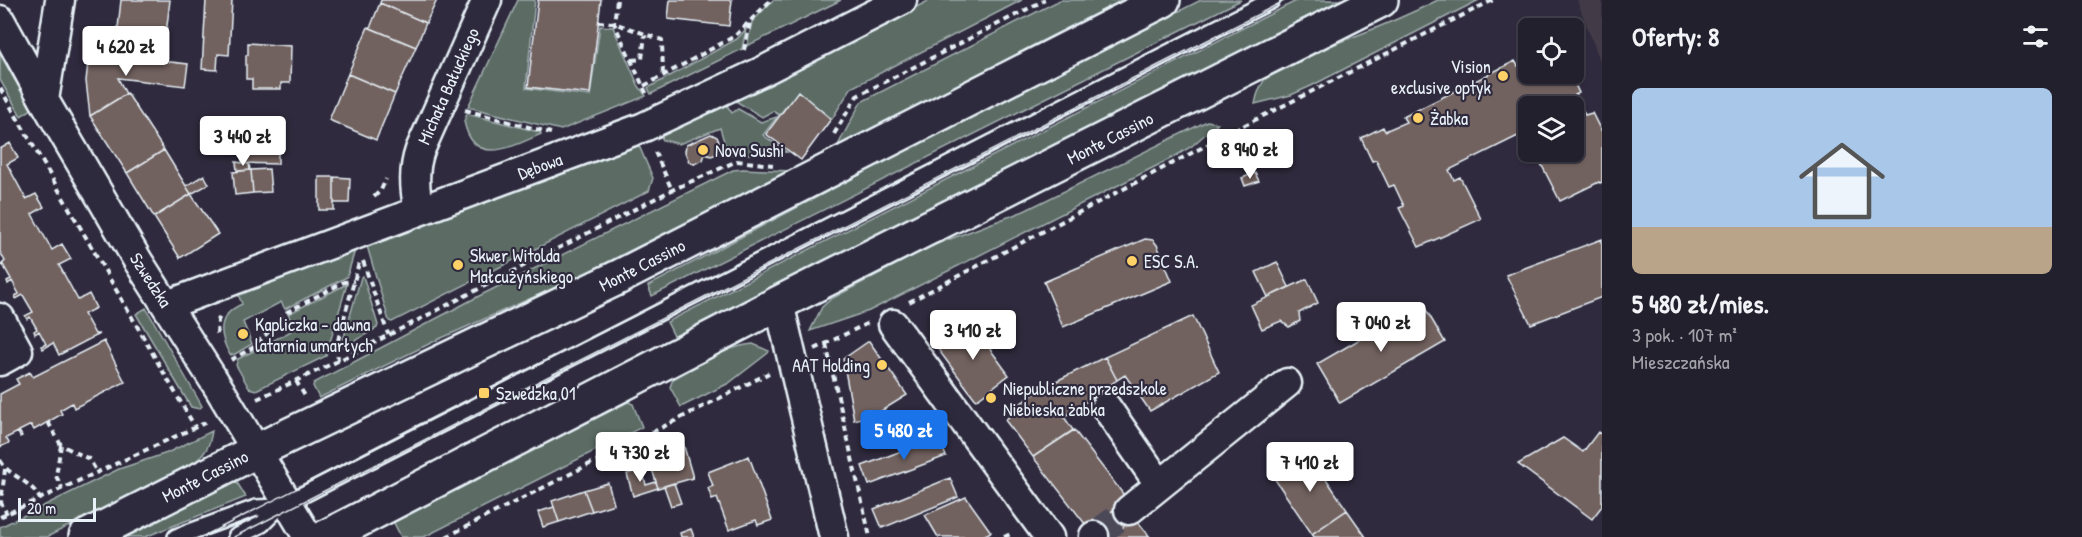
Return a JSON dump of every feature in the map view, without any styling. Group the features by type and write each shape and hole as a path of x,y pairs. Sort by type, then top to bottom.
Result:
{"main road":[{"name":"Monte Cassino","path":"86,537 256,451 617,278 1163,0"},
{"name":"Monte Cassino","path":"326,537 779,303 1381,0"}],"street":[{"path":"44,100 60,0"},
{"name":"Michała Bałuckiego","path":"419,209 415,174 420,150 487,0"},
{"name":"Dębowa","path":"168,305 419,209 644,127 902,0"},
{"name":"Szwedzka","path":"0,20 138,261 168,305 256,451 283,505 308,537"},
{"path":"779,303 834,537"},
{"path":"891,316 1049,537"},
{"path":"0,318 18,351 0,361"},
{"path":"1129,510 1287,383"},
{"path":"1106,407 1161,485"}],"lane":[{"path":"236,537 262,524 283,505 1272,0"},
{"path":"176,537 256,508 283,505"}],"path":[{"path":"617,0 614,23 649,99"},
{"path":"765,0 765,6"},
{"path":"644,86 735,36 771,0"},
{"path":"829,142 857,96 1045,0"},
{"path":"446,537 826,344 891,316 1243,126 1493,0"},
{"path":"598,22 614,23 662,40 663,75"},
{"path":"743,55 750,22"},
{"path":"632,60 642,59 645,35"},
{"path":"0,88 195,427"},
{"path":"462,109 560,135"},
{"path":"644,127 672,190"},
{"path":"254,400 338,361 672,190 737,161 782,166"},
{"path":"338,361 337,344 361,256 388,334"},
{"path":"224,351 230,361 254,347 286,312 345,282 354,281"},
{"path":"219,340 218,321 224,309"},
{"path":"826,344 870,537"},
{"path":"0,517 212,419"},
{"path":"48,422 61,446 89,459 97,472"},
{"path":"61,446 56,476 62,488"},
{"path":"0,460 5,469 34,487 40,499"},
{"path":"5,469 1,503 7,514"}],"shaded area":[{"path":"1577,0 1602,0 1602,66 1584,18"}],"green space":[{"path":"518,0 535,0 526,88 590,96 600,26 613,27 638,85 646,96 561,130 468,107"},
{"path":"773,0 841,0 747,46 752,22"},
{"path":"930,0 1022,0 851,88 832,119 798,92 779,115 773,111 762,117 734,100"},
{"path":"1060,0 1123,0 837,147 861,102"},
{"path":"1201,0 1241,0 652,296 648,286 939,133"},
{"path":"1298,0 1346,0 677,342 667,322"},
{"path":"1438,0 1479,0 1311,86 1291,95 1255,104 1261,85 1277,69"},
{"path":"746,29 742,49 651,94 648,88 737,39"},
{"path":"0,54 32,109 21,116 0,80"},
{"path":"726,104 732,113 738,109 761,122 777,117 763,135 787,152 728,155 720,128 679,144 663,140 660,134"},
{"path":"467,114 541,134 506,148 485,149 476,145 469,136 464,121"},
{"path":"1207,121 1218,123 1192,146 1174,157 869,311 810,331 822,307 831,299 929,247 1024,211"},
{"path":"637,141 653,178 649,191 392,322 389,321 367,246"},
{"path":"733,170 790,171 576,278 435,341 319,398 313,386 314,383 481,295"},
{"path":"355,250 347,277 285,309 281,302 243,322 252,344 230,355 223,340 222,326 228,314 242,304 238,294"},
{"path":"363,276 378,325 377,328 344,347 342,344"},
{"path":"347,284 326,356 256,390 249,388 236,365 238,359 295,329 288,314"},
{"path":"146,308 202,406 199,409 191,407 136,314"},
{"path":"753,344 769,351 768,353 729,383 681,407 670,387 673,379 732,348"},
{"path":"628,402 633,404 642,427 424,537 401,537 393,521"},
{"path":"212,431 207,449 193,463 47,537 0,537 0,527 119,469 167,453"},
{"path":"236,481 246,497 145,537 125,537"}],"building":[{"path":"121,0 170,0 165,43 117,37"},
{"path":"206,0 232,0 229,55 218,54 217,70 202,69"},
{"path":"381,0 437,0 426,23 380,3"},
{"path":"538,0 601,0 590,94 528,87"},
{"path":"670,0 732,0 729,26 668,19"},
{"path":"380,3 426,23 416,47 370,28"},
{"path":"368,27 416,47 395,94 348,74"},
{"path":"248,43 291,46 290,83 281,83 281,89 252,89 252,79 246,79"},
{"path":"89,53 188,64 185,86 118,78 126,94 90,116 86,81"},
{"path":"1515,61 1518,66 1518,84 1575,84 1579,93 1576,96 1518,96 1518,136 1449,170 1454,180 1460,177 1481,219 1419,247 1399,208 1404,206 1394,185 1389,187 1376,160 1372,161 1361,138 1383,127 1385,131 1406,122 1403,117"},
{"path":"348,74 395,94 376,140 329,120"},
{"path":"798,91 831,119 801,160 766,134"},
{"path":"127,93 164,150 127,173 90,116"},
{"path":"1584,113 1585,115 1592,113 1602,133 1602,182 1560,201 1540,162 1584,162"},
{"name":"Nova Sushi","path":"711,134 717,137 722,148 720,153 711,156 705,154 703,160 694,164 689,162 685,152 686,145"},
{"path":"242,142 254,142 254,147 278,148 278,164 242,163"},
{"path":"10,143 18,158 7,164 26,199 36,194 44,207 32,214 52,250 62,244 71,259 59,265 78,300 89,294 96,308 84,314 95,334 99,334 59,355 53,343 43,349 41,346 46,344 39,331 35,334 34,331 37,329 30,317 27,319 25,316 33,312 23,295 16,299 15,296 19,294 12,281 8,284 7,281 11,279 3,265 0,266 5,261 0,252 0,149"},
{"path":"164,150 191,194 154,217 127,173"},
{"path":"236,162 249,164 250,170 237,171"},
{"path":"269,169 271,192 253,193 251,170"},
{"path":"251,170 253,193 235,195 233,172"},
{"path":"1255,173 1259,181 1245,186 1242,178"},
{"path":"204,175 209,184 191,194 186,186"},
{"path":"319,177 334,177 334,210 319,210"},
{"path":"334,177 350,178 349,203 334,203"},
{"path":"191,194 218,234 180,258 154,217"},
{"path":"1145,239 1153,240 1157,245 1172,281 1063,327 1044,282"},
{"path":"1602,239 1602,297 1531,324 1506,275"},
{"path":"1277,262 1289,287 1268,297 1256,272"},
{"path":"1307,279 1318,303 1299,313 1300,321 1289,327 1281,321 1262,329 1251,305"},
{"path":"1422,303 1445,342 1340,403 1317,364"},
{"path":"1193,316 1219,372 1150,411 1125,375 1117,380 1105,357"},
{"path":"971,323 1009,375 976,400 937,348"},
{"path":"104,341 125,382 74,408 72,403 60,410 62,414 34,430 31,425 19,431 22,436 20,437 18,432 6,438 9,443 0,447 0,394 19,384 16,379 30,372 33,377"},
{"path":"869,341 907,395 878,413 854,420 843,359"},
{"path":"1105,357 1117,380 1064,417 1073,430 1033,457 1005,420 1017,410 1014,408 1044,387"},
{"path":"1074,430 1127,499 1089,529 1033,457"},
{"path":"1598,432 1602,435 1602,506 1592,519 1518,464 1563,438 1583,452"},
{"path":"681,436 693,478 658,488 645,447"},
{"path":"938,437 946,456 869,485 862,466"},
{"path":"1308,452 1347,510 1312,534 1272,475"},
{"path":"749,456 772,520 758,525 756,520 729,530 717,498 712,500 708,488 713,486 708,472"},
{"path":"642,469 646,485 656,482 658,488 633,496 627,474"},
{"path":"950,478 958,497 882,528 874,509"},
{"path":"608,483 614,504 592,511 584,490"},
{"path":"674,483 681,503 671,506 664,486"},
{"path":"584,490 592,511 559,522 552,501"},
{"path":"966,497 991,532 981,537 938,537 925,515"},
{"path":"1124,502 1135,518 1110,537 1095,537 1089,529"},
{"path":"554,507 559,522 543,527 538,512"},
{"path":"1347,510 1366,537 1314,537 1312,534"},
{"path":"1135,518 1150,537 1110,537"},
{"path":"691,529 694,537 681,537 680,533"}],"tunnel":[{"path":"1094,536 1129,510"}],"tram line":[{"path":"202,537 1253,0"},
{"path":"234,537 1286,0"}],"place":[{"name":"Vision exclusive optyk","path":"1503,76"},
{"name":"Żabka","path":"1418,118"},
{"name":"Nova Sushi","path":"703,150"},
{"name":"ESC S.A.","path":"1132,261"},
{"name":"Skwer Witolda Małcużyńskiego","path":"458,265"},
{"name":"Kapliczka - dawna latarnia umarłych","path":"243,334"},
{"name":"AAT Holding","path":"882,365"},
{"name":"Szwedzka 01","path":"484,393"},
{"name":"Niepubliczne przedszkole Niebieska żabka","path":"991,398"}]}
